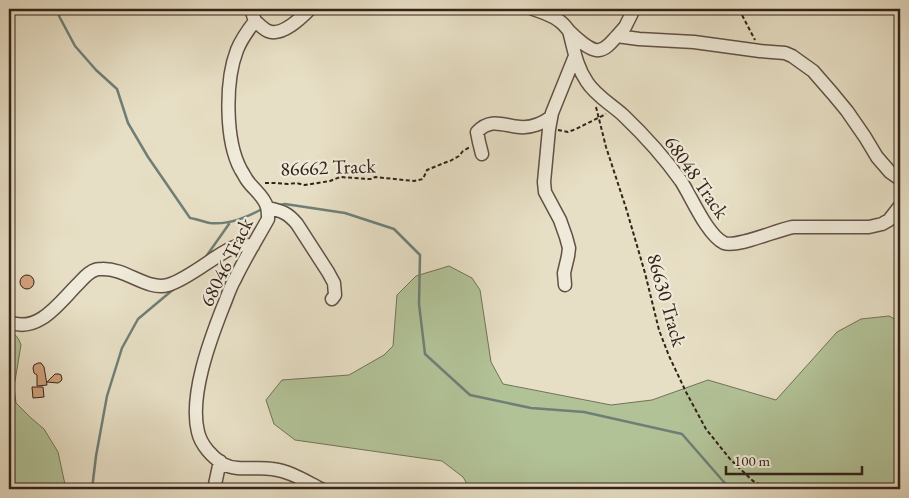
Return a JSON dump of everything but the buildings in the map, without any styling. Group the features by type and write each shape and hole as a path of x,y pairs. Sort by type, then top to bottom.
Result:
{"street":[{"path":"253,15 269,31 275,33 284,30 310,9"},
{"path":"533,9 559,20 585,44 596,50 605,48 617,36 634,9"},
{"name":"68046 Track","path":"253,15 234,58 228,102 233,148 247,180 261,195 268,208 268,219 234,280 218,322 204,365 196,399 198,434 205,448 225,465 235,468 271,468 289,473 321,489"},
{"name":"68048 Track","path":"570,31 575,56 591,88 618,111 666,160 682,182 712,233 723,242 739,244 793,227 869,226 882,224 895,218 900,206"},
{"path":"617,36 694,42 785,53 802,62 813,72 847,110 883,164 900,179"},
{"path":"565,285 564,273 568,256 568,242 560,220 545,192 544,182 550,123 575,56"},
{"path":"481,148 477,132 492,124 502,123 526,127 542,122 550,123"},
{"path":"268,208 285,213 297,224 334,283 335,295 332,299"},
{"path":"9,322 23,326 40,320 95,269 112,269 143,282 160,286 169,285 236,246 253,246"},
{"path":"214,489 220,461"}],"path":[{"path":"740,9 760,51"},
{"path":"891,9 900,18"},
{"name":"86630 Track","path":"591,88 606,147 645,274 659,330 669,356 706,429 730,459 753,481 769,489"},
{"path":"550,123 560,130 568,132 606,114 618,111"},
{"name":"86662 Track","path":"254,188 260,184 305,184 330,181 340,177 369,179 375,177 414,181 423,179 427,170 450,161 459,156 463,151 477,144 481,148"}],"green space":[{"path":"449,266 472,278 480,290 491,362 503,384 611,405 652,400 708,380 776,400 837,332 861,319 889,316 900,322 900,489 470,489 463,477 442,461 295,440 274,424 266,400 282,380 349,375 384,355 393,346 397,295 416,276"},
{"path":"9,333 15,335 21,345 14,387 16,403 44,429 58,452 66,489 9,489"}],"waterway":[{"path":"59,9 59,16 75,46 96,70 117,89 128,123 148,157 190,218 210,223 224,223 245,217 264,208"},
{"path":"279,205 285,204 345,213 394,229 420,255 419,304 425,354 470,395 531,408 584,412 682,434 730,489"},
{"path":"205,258 229,224"},
{"path":"92,489 107,396 122,348 138,319 175,288"}]}
